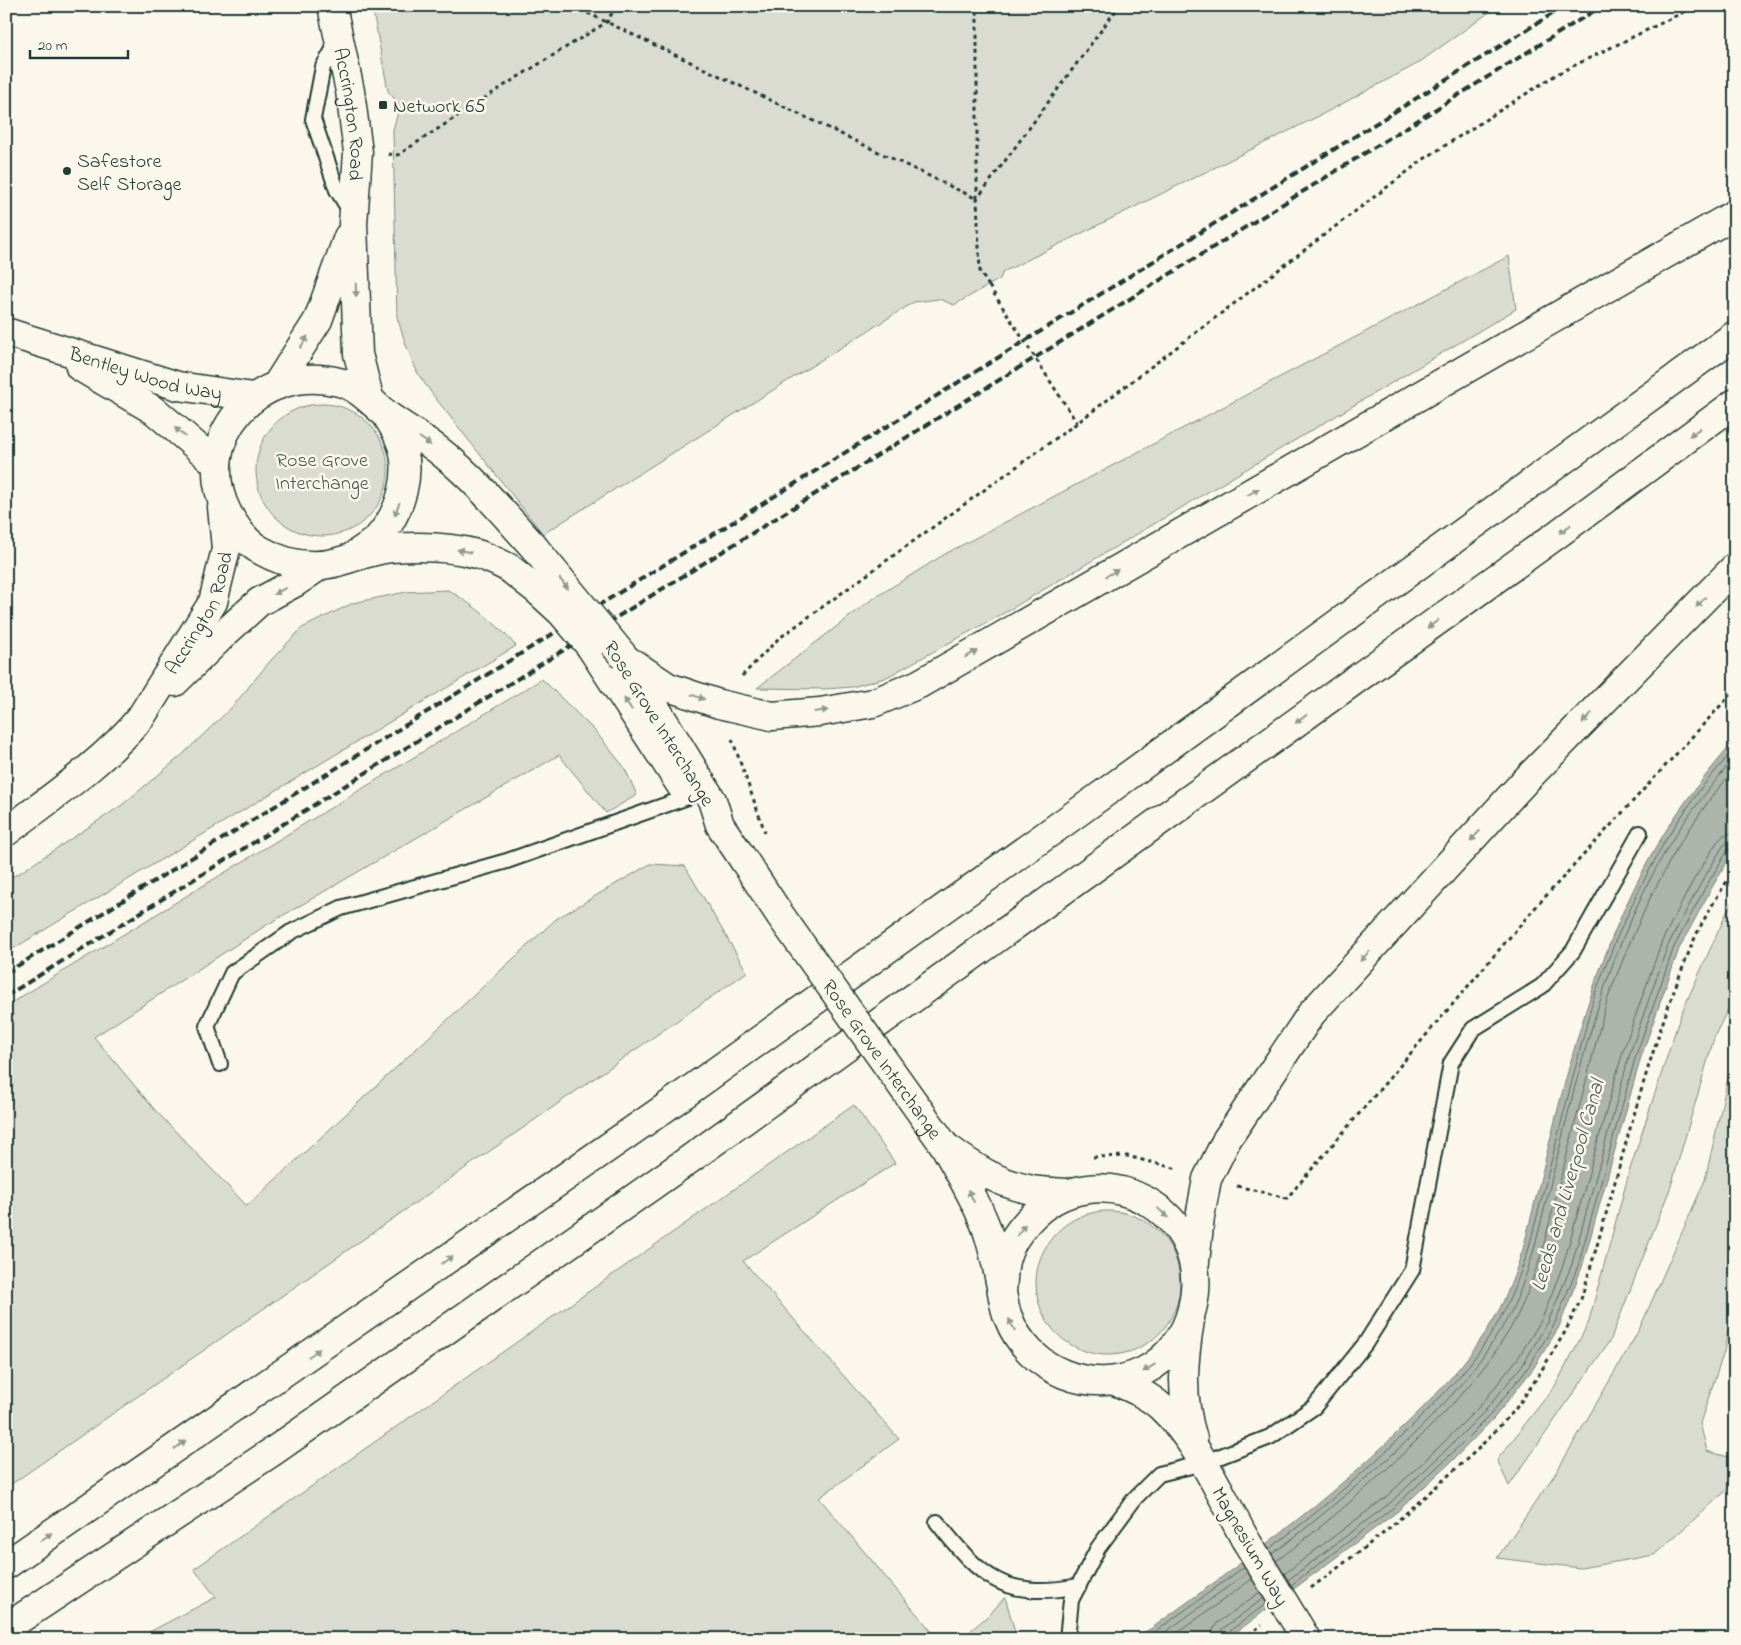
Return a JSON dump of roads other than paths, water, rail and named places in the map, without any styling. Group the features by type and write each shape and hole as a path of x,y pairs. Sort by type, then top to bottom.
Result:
{"main road":[{"name":"Accrington Road","path":"332,6 350,91 358,152 353,220 358,354 377,405"},
{"path":"625,658 668,687 719,704 772,716 820,712 873,703 919,684 1735,214"},
{"name":"Accrington Road","path":"278,384 318,320 353,220"},
{"name":"Bentley Wood Way","path":"6,332 178,386 253,397"},
{"path":"6,1565 662,1110 1101,795 1735,335"},
{"name":"Bentley Wood Way","path":"40,343 155,411 217,464"},
{"name":"Rose Grove Interchange","path":"696,792 590,646 561,612 509,568 478,554 450,548 389,548 321,565 289,563 260,551 236,529 222,501 218,483 217,464 223,439 235,416 253,397 278,384 309,377 341,382 377,405 442,453 490,498 625,658 696,792 702,814 720,825 780,915 944,1145 986,1226 995,1254 1007,1316 1019,1339 1035,1358 1061,1374 1078,1380 1095,1382 1115,1381 1134,1376 1157,1363 1176,1344 1190,1320 1196,1293 1195,1266 1183,1235 1161,1210 1132,1193 1100,1188 1067,1194 1031,1190 994,1178 970,1165 944,1145"},
{"path":"6,1628 276,1450 698,1153 1735,404"},
{"name":"Rose Grove Interchange","path":"354,556 377,539 383,531 394,516 404,489 405,460 400,439 377,405"},
{"name":"Accrington Road","path":"141,717 213,602 226,549 222,501"},
{"name":"Accrington Road","path":"6,832 76,779 127,734 141,717 226,632 259,602 296,582 321,565"},
{"path":"1195,1266 1200,1217 1207,1179 1227,1139 1311,1014 1525,782 1735,567"},
{"name":"Rose Grove Interchange","path":"1002,1292 1005,1260 1018,1232 1039,1209 1067,1194"},
{"name":"Magnesium Way","path":"1190,1320 1184,1361 1183,1392 1188,1423 1200,1458"},
{"name":"Magnesium Way","path":"1115,1381 1142,1393 1161,1406 1180,1426 1301,1631"}],"lane":[{"path":"339,38 322,67 313,120 337,190 353,220"},
{"path":"220,1064 207,1026 232,973 291,932 341,908 507,861 696,792"},
{"path":"1067,1639 1071,1600 1098,1548 1135,1498 1159,1474 1200,1458 1270,1437 1314,1407 1365,1344 1412,1270 1431,1161 1451,1063 1473,1030 1542,986 1573,951 1640,833"},
{"path":"937,1522 962,1554 997,1582 1019,1589 1055,1590 1079,1586"}],"water":[{"name":"Leeds and Liverpool Canal","path":"1735,740 1735,848 1679,949 1641,1057 1582,1267 1559,1327 1533,1369 1494,1418 1452,1461 1398,1511 1227,1639 1132,1639 1152,1628 1249,1557 1342,1483 1427,1404 1474,1349 1499,1311 1514,1276 1523,1249 1578,1038 1594,986 1613,935 1636,885 1670,824 1687,799"}],"railway":[{"path":"6,973 1565,6"},
{"path":"6,996 1602,6"}],"place":[{"name":"Network 65","path":"383,105"},
{"name":"Safestore Self Storage","path":"67,171"}]}
